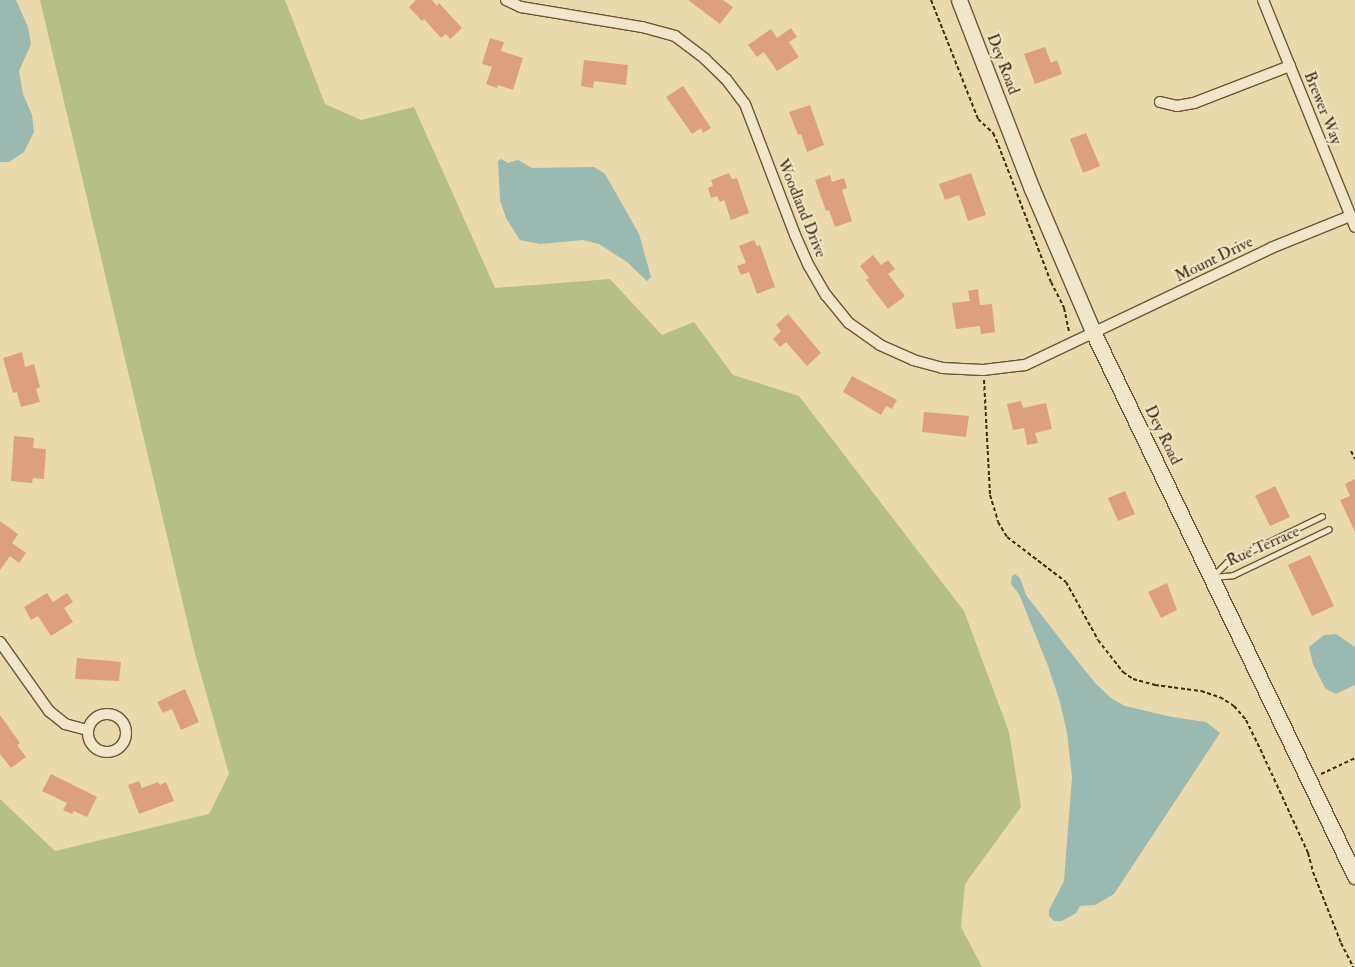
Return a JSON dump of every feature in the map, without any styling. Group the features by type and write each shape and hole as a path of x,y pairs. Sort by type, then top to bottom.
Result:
{"main road":[{"name":"Dey Road","path":"959,0 1032,189 1094,334 1310,779 1355,876"}],"street":[{"name":"Woodland Drive","path":"506,0 521,7 642,27 675,36 726,78 745,104 809,266 826,296 848,323 880,345 913,360 942,368 983,370 1025,365 1094,334"},
{"name":"Brewer Way","path":"1263,0 1355,228"},
{"path":"1160,102 1176,106 1194,103 1290,66"},
{"name":"Mount Drive","path":"1094,334 1271,248 1350,216"},
{"path":"0,642 49,711 65,724 88,730"}],"lane":[{"name":"Rue Terrace","path":"1212,578 1227,562 1322,516"},
{"name":"Rue Terrace","path":"1212,578 1233,575 1329,530"}],"path":[{"path":"931,0 978,119 993,133 996,139 1051,282 1064,308 1072,344"},
{"path":"983,370 989,486 998,522 1007,537 1066,582 1098,640 1123,672 1133,679 1155,685 1201,691 1220,696 1234,706 1246,720 1308,853 1313,872 1341,943 1353,967"},
{"path":"1351,451 1355,459"},
{"path":"1310,779 1355,758"}],"green space":[{"path":"40,0 285,0 325,104 361,120 414,107 495,288 610,279 662,335 694,322 733,375 799,396 964,611 1009,732 1021,807 965,884 961,927 982,967 0,967 0,799 55,851 209,814 229,774 194,650"}],"water":[{"path":"0,0 16,0 28,27 31,44 19,71 23,94 32,115 34,132 24,152 9,162 0,162"},
{"path":"501,159 508,163 518,160 532,168 594,167 605,174 639,234 651,277 647,281 627,262 599,244 583,240 540,244 520,240 506,218 500,200 498,161"},
{"path":"1015,574 1020,578 1026,595 1067,648 1096,684 1111,698 1125,706 1172,717 1206,722 1220,733 1114,894 1095,905 1080,906 1076,913 1062,921 1054,921 1049,916 1049,910 1064,881 1072,777 1067,733 1060,702 1048,666 1019,594 1011,584 1012,576"},
{"path":"1336,634 1355,647 1355,685 1336,694 1326,689 1323,684 1313,664 1309,647 1324,635"}],"building":[{"path":"416,0 432,0 437,6 439,3 462,28 450,39 446,34 441,38 424,19 422,21 409,7"},
{"path":"688,0 723,0 733,7 720,24"},
{"path":"791,28 797,37 789,42 799,57 777,71 764,52 757,57 748,45 771,29 777,38"},
{"path":"490,38 504,42 501,51 523,58 513,90 498,85 497,88 486,84 492,67 482,64"},
{"path":"1045,47 1051,63 1057,60 1062,74 1035,84 1024,54"},
{"path":"584,60 628,65 626,85 594,81 593,88 581,86"},
{"path":"683,86 711,128 703,133 701,128 692,134 666,97"},
{"path":"810,105 824,145 807,152 801,134 798,135 789,112"},
{"path":"1086,133 1100,166 1083,173 1070,139"},
{"path":"729,173 732,179 737,178 749,213 731,220 724,200 720,202 717,196 711,198 708,188 713,186 711,180"},
{"path":"971,173 986,215 968,221 959,195 945,200 939,184"},
{"path":"830,175 832,182 844,178 847,188 842,190 852,221 835,227 829,210 826,211 815,180"},
{"path":"754,240 757,246 760,245 775,287 757,294 749,272 741,275 737,266 746,263 739,246"},
{"path":"873,255 881,265 888,260 895,269 888,274 905,296 888,309 866,280 869,278 860,266"},
{"path":"978,289 980,305 992,304 995,332 981,334 980,326 956,329 952,303 970,301 968,291"},
{"path":"788,314 821,353 807,366 786,342 780,347 773,339 781,331 776,325"},
{"path":"22,352 25,367 34,364 40,387 36,389 40,402 21,407 17,392 13,393 3,358"},
{"path":"852,376 897,400 892,409 886,406 881,415 843,392"},
{"path":"1021,401 1023,408 1046,403 1052,429 1035,433 1038,443 1027,445 1024,428 1013,430 1007,404"},
{"path":"924,412 969,416 966,437 922,432"},
{"path":"14,436 34,438 33,448 46,449 44,479 33,478 32,483 11,481"},
{"path":"1355,479 1355,532 1340,500 1350,496 1345,484"},
{"path":"1275,486 1290,517 1270,526 1255,496"},
{"path":"1125,491 1135,514 1118,521 1108,498"},
{"path":"0,521 18,534 12,543 26,553 19,563 10,556 0,570"},
{"path":"1310,555 1334,606 1312,616 1288,565"},
{"path":"1167,583 1177,610 1161,618 1148,592"},
{"path":"47,593 53,602 67,593 73,602 64,608 73,622 51,636 38,616 31,620 24,607"},
{"path":"77,658 121,662 119,681 75,679"},
{"path":"185,689 199,722 181,730 172,709 163,713 157,702"},
{"path":"0,715 20,743 17,745 26,757 11,768 0,754"},
{"path":"51,774 97,797 87,817 74,811 72,814 63,810 67,803 42,791"},
{"path":"139,781 142,788 158,782 160,785 166,782 174,801 139,814 128,785"}]}
